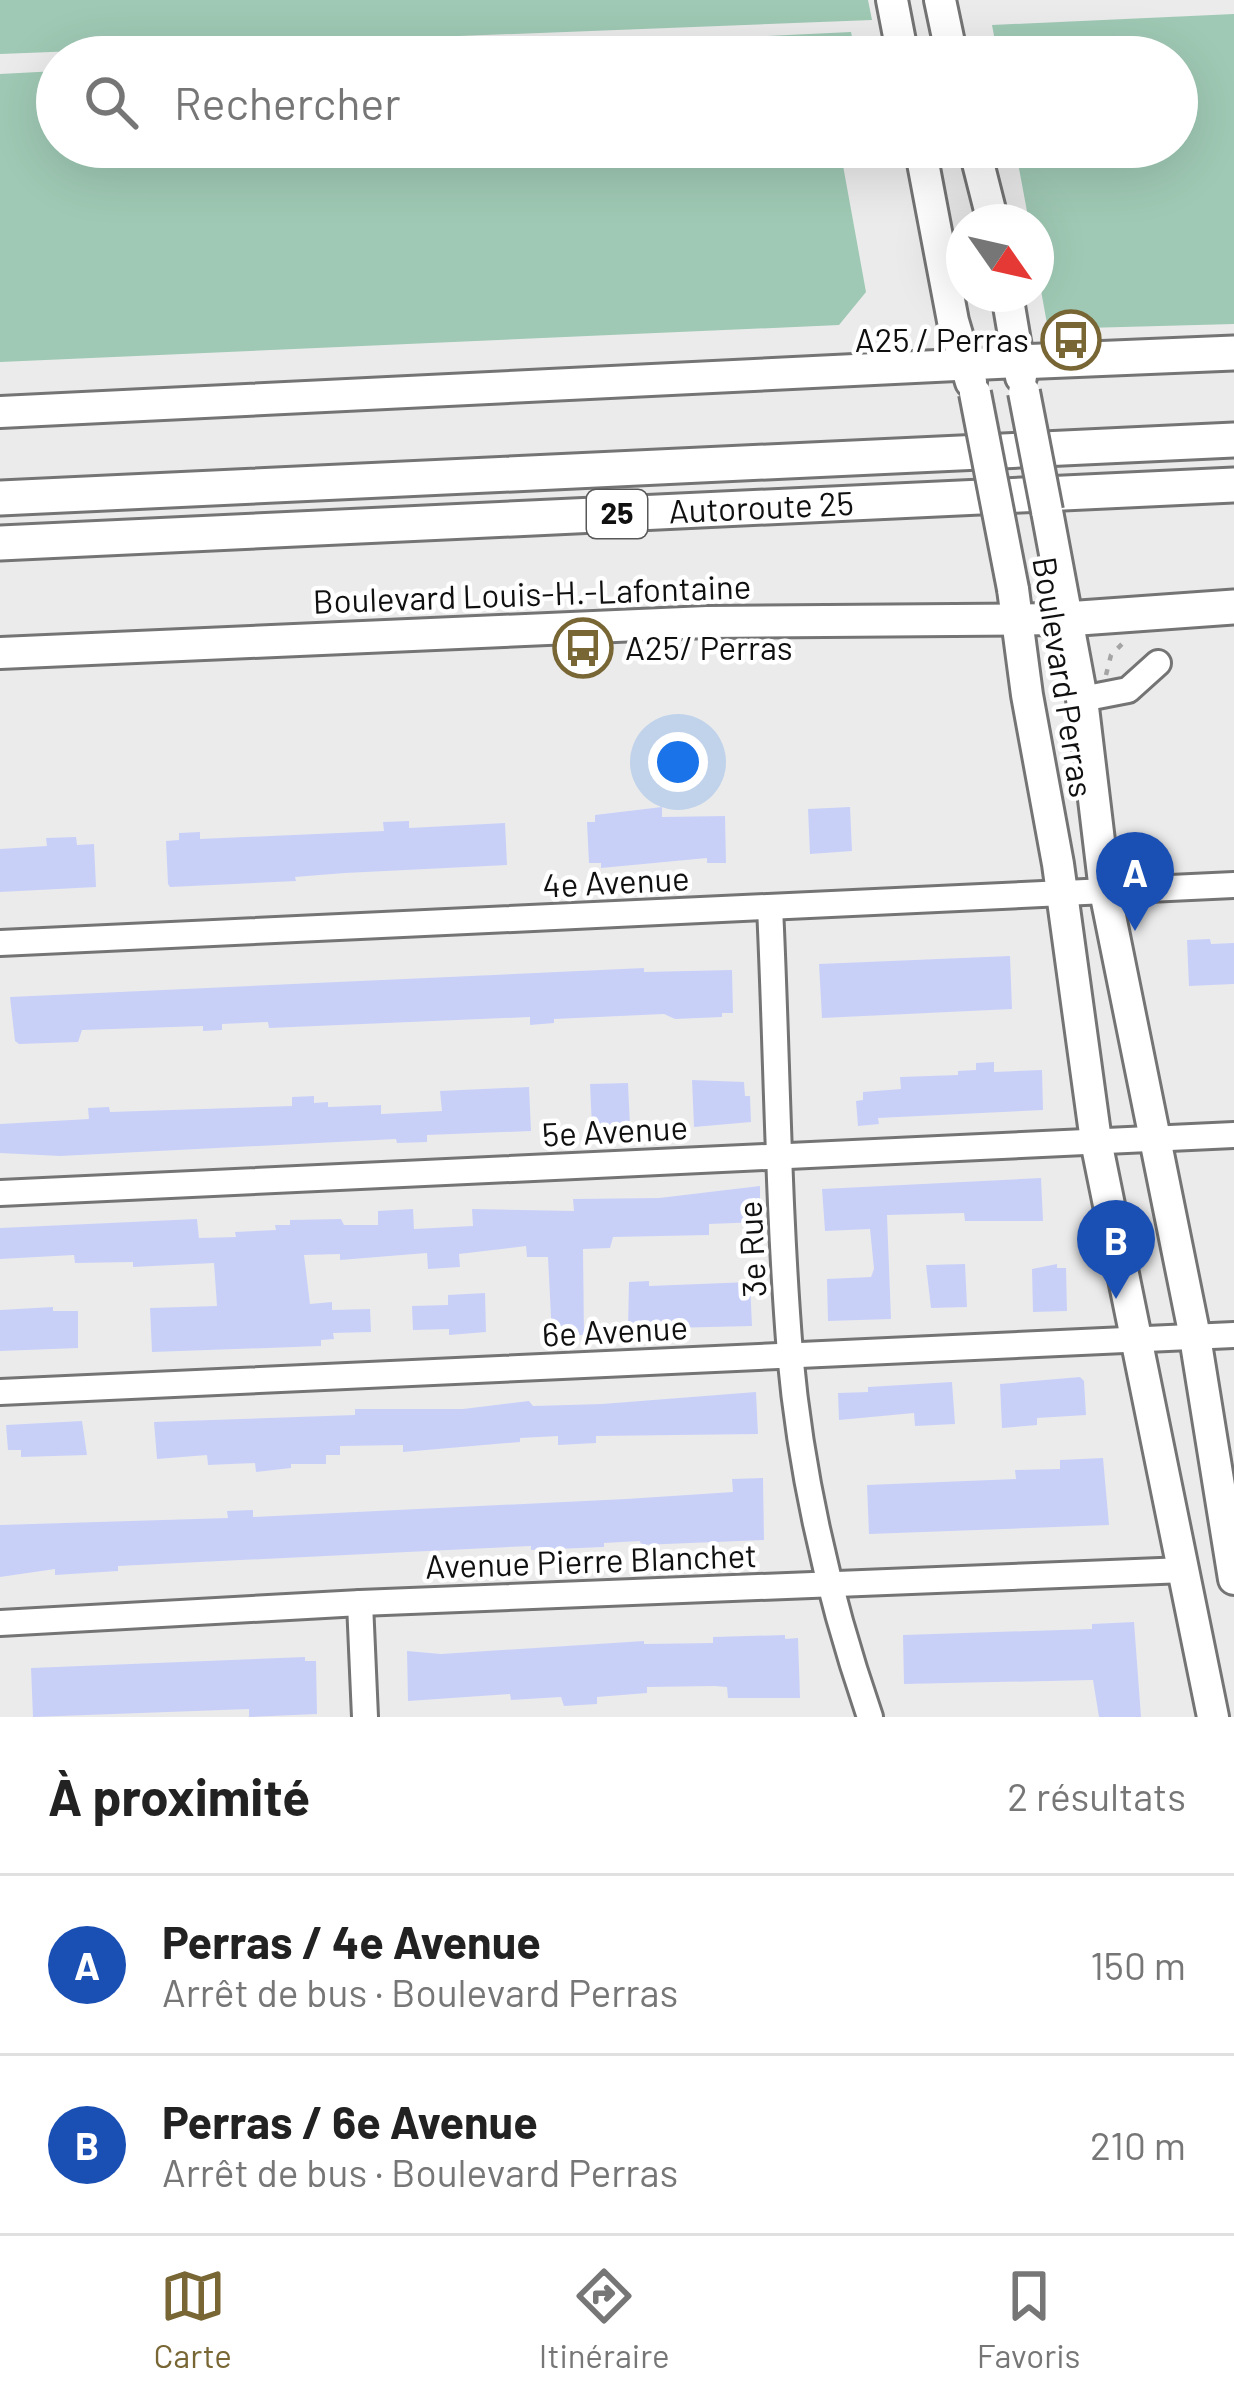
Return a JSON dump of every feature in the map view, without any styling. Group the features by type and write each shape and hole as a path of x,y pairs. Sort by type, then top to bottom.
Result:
{"highway":[{"path":"1021,377 1234,353"},
{"name":"Autoroute 25","path":"0,498 1234,440"},
{"name":"Autoroute 25","path":"0,544 1234,485"},
{"path":"1064,606 1234,607"}],"main road":[{"path":"892,0 899,36"},
{"path":"940,0 948,36"},
{"name":"Boulevard Perras","path":"925,168 1014,603 1096,1141 1213,1717"},
{"path":"979,168 988,204"},
{"name":"Boulevard Perras","path":"1009,312 1064,606 1095,690 1105,891 1196,1337 1234,1576"},
{"path":"0,412 1021,377"},
{"name":"Boulevard Louis-H.-Lafontaine","path":"0,653 707,622 1014,603 1064,606"}],"street":[{"path":"1095,690 1128,690 1158,663"},
{"name":"4e Avenue","path":"0,943 1234,885"},
{"name":"3e Rue","path":"770,908 790,1356 830,1583 870,1717"},
{"name":"5e Avenue","path":"0,1193 1234,1135"},
{"name":"6e Avenue","path":"0,1392 1234,1335"},
{"name":"Avenue Pierre Blanchet","path":"0,1623 1185,1570"},
{"path":"359,1604 365,1717"}],"path":[{"name":"Boulevard Perras","path":"1095,690 1116,649 1109,646"}],"green space":[{"path":"0,0 868,0 872,20 462,36 36,36 36,53 0,54"},
{"path":"1234,14 1234,324 1048,329 1045,312 1054,312 1054,204 1026,204 1019,168 1198,168 1198,36 994,36 992,25"},
{"path":"851,32 852,36 769,36"},
{"path":"36,72 36,168 843,168 866,292 839,325 0,362 0,74"}],"building":[{"path":"662,807 662,817 725,816 726,863 707,863 707,858 601,868 601,863 589,863 587,822 595,822 595,815"},
{"path":"850,807 852,851 810,854 808,809"},
{"path":"409,821 409,828 505,823 507,865 345,873 295,877 296,881 168,884 166,841 179,840 179,833 200,832 200,839 384,831 383,822"},
{"path":"76,837 77,845 94,844 96,887 0,892 0,849 47,846 46,838"},
{"path":"1210,939 1211,944 1234,943 1234,984 1189,986 1187,940"},
{"path":"1010,956 1012,1009 822,1018 819,964"},
{"path":"644,968 644,972 732,970 733,1013 675,1019 664,1014 554,1019 554,1023 530,1025 530,1017 269,1028 268,1022 222,1024 222,1030 203,1031 203,1026 82,1030 78,1042 19,1044 10,997"},
{"path":"994,1062 994,1072 1042,1070 1043,1110 878,1118 879,1124 858,1126 856,1101 863,1100 863,1092 901,1089 900,1077 958,1075 958,1071 976,1070 976,1063"},
{"path":"692,1080 744,1082 751,1122 694,1127"},
{"path":"628,1083 630,1126 592,1128 590,1084"},
{"path":"529,1087 531,1131 427,1135 427,1142 397,1143 396,1139 60,1156 0,1153 0,1124 89,1119 88,1108 109,1107 110,1112 292,1106 292,1097 314,1096 314,1103 328,1102 328,1107 381,1105 381,1114 442,1111 440,1091"},
{"path":"1041,1178 1043,1221 965,1221 964,1213 887,1215 891,1319 828,1321 827,1279 871,1277 874,1269 870,1229 825,1231 822,1189"},
{"path":"760,1186 760,1222 709,1224 709,1235 613,1237 610,1248 583,1249 584,1335 552,1336 548,1257 527,1257 526,1246 459,1254 460,1267 428,1269 427,1253 340,1260 340,1254 304,1255 310,1304 332,1302 332,1310 370,1309 371,1332 333,1333 334,1339 321,1340 321,1346 152,1352 150,1308 217,1306 214,1263 133,1267 133,1262 75,1263 74,1255 0,1259 0,1228 197,1219 199,1238 236,1237 235,1232 276,1230 275,1225 290,1225 290,1220 341,1219 344,1225 378,1225 378,1211 413,1209 414,1229 473,1226 472,1209 574,1211 573,1199 659,1198"},
{"path":"965,1264 967,1307 931,1308 926,1265"},
{"path":"1057,1264 1057,1268 1066,1268 1067,1311 1033,1312 1032,1269"},
{"path":"649,1281 649,1286 750,1282 752,1326 628,1329 629,1282"},
{"path":"485,1293 486,1332 449,1335 449,1329 413,1330 412,1306 448,1305 448,1295"},
{"path":"53,1307 53,1311 78,1311 78,1348 0,1351 0,1310"},
{"path":"1080,1377 1086,1415 1037,1418 1037,1425 1002,1428 1000,1384"},
{"path":"952,1382 955,1424 915,1426 914,1413 839,1420 838,1393"},
{"path":"756,1392 758,1434 596,1436 596,1443 558,1445 558,1436 403,1452 403,1445 340,1446 340,1455 326,1455 326,1464 291,1464 291,1468 256,1472 255,1463 208,1465 207,1455 157,1459 154,1422 355,1415 355,1409 463,1409 529,1401 533,1406 602,1404"},
{"path":"82,1421 87,1455 21,1457 21,1450 8,1450 6,1425"},
{"path":"1103,1458 1109,1525 869,1534 867,1485 1016,1479 1015,1470 1060,1469 1060,1460"},
{"path":"763,1478 764,1540 641,1545 640,1541 604,1543 604,1547 531,1550 531,1546 118,1566 118,1571 55,1575 55,1569 0,1577 0,1525 228,1518 227,1511 253,1510 253,1517 626,1499 733,1492 732,1479"},
{"path":"1134,1622 1141,1717 1099,1717 1093,1680 904,1684 903,1635 1092,1629 1092,1624"},
{"path":"785,1635 785,1639 798,1638 800,1698 728,1698 727,1687 714,1686 647,1687 647,1693 597,1697 597,1704 564,1706 561,1697 511,1700 510,1694 408,1701 407,1651 441,1654 644,1641 713,1643 713,1637"},
{"path":"305,1657 305,1661 316,1661 317,1714 249,1717 249,1709 33,1717 31,1668"}],"place":[{"name":"A25 / Perras","path":"1071,340"},
{"name":"A25/ Perras","path":"583,648"},
{"name":"Perras / 4e Avenue","path":"1135,931"},
{"name":"Perras / 6e Avenue","path":"1116,1299"}]}
